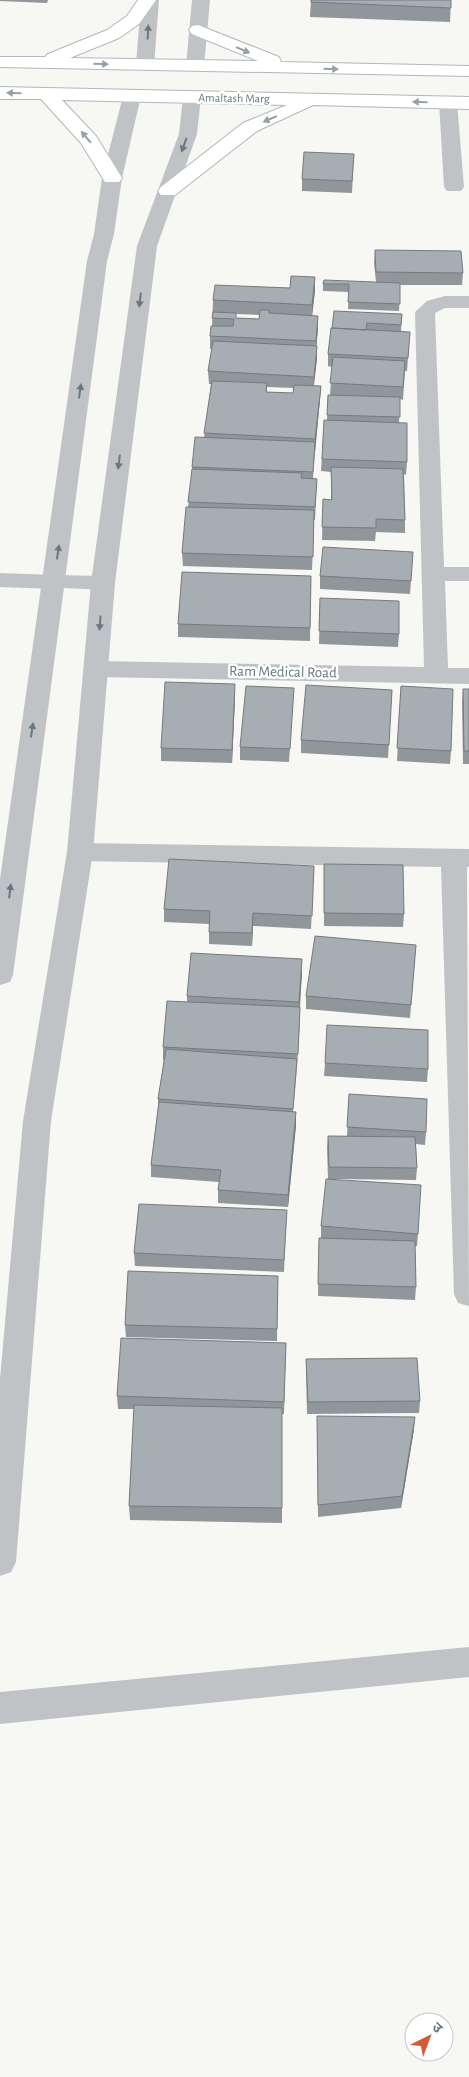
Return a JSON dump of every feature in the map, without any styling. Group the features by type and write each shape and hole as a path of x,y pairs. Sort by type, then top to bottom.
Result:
{"main road":[{"path":"41,63 113,34 132,20 148,0"},
{"path":"198,30 258,56 294,68"},
{"path":"0,62 469,72"},
{"name":"Amaltash Marg","path":"0,93 469,103"},
{"path":"45,93 89,140 112,178"},
{"path":"168,191 250,127 315,100"}],"street":[{"path":"145,65 148,0"},
{"path":"195,66 201,0"},
{"path":"0,974 97,261 104,234 112,178 132,96"},
{"path":"0,1562 37,1121 80,852 103,583 147,246 188,134 192,97"},
{"path":"448,102 454,187"},
{"path":"436,676 425,312 430,305 444,302 469,302"},
{"path":"432,574 469,574"},
{"path":"0,580 54,582"},
{"name":"Ram Medical Road","path":"97,668 469,676"},
{"path":"80,852 461,858 469,1294"},
{"path":"0,1708 469,1662"}],"lane":[{"path":"54,582 103,583"}],"building":[{"path":"311,0 451,0 451,8 311,2"},
{"path":"304,152 354,154 352,181 302,179"},
{"path":"375,250 461,251 463,273 376,272"},
{"path":"291,276 315,277 312,305 213,300 215,285 290,288"},
{"path":"324,280 400,283 400,304 348,302 349,284 323,284"},
{"path":"260,310 269,310 269,313 318,316 316,341 210,336 211,326 233,326 234,319 212,318 213,312 236,313 236,318 259,319"},
{"path":"334,311 402,314 401,325 367,323 366,330 332,328"},
{"path":"331,328 410,332 408,358 328,354"},
{"path":"213,341 317,346 314,377 208,371"},
{"path":"333,357 405,361 403,387 330,383"},
{"path":"212,381 267,383 266,392 293,393 294,385 321,386 315,439 204,433"},
{"path":"328,395 400,397 400,417 327,415"},
{"path":"324,420 407,423 407,462 322,459"},
{"path":"195,437 315,442 313,472 192,467"},
{"path":"331,467 403,469 405,520 376,519 376,528 322,527 323,499 332,500"},
{"path":"192,469 302,473 301,478 317,479 315,507 188,502"},
{"path":"186,507 314,510 313,557 182,553"},
{"path":"323,547 413,552 411,581 320,576"},
{"path":"182,572 311,576 310,628 178,624"},
{"path":"320,598 399,601 399,634 319,631"},
{"path":"165,682 235,684 232,750 161,748"},
{"path":"306,685 392,690 389,745 301,740"},
{"path":"246,686 294,688 290,749 240,747"},
{"path":"401,686 453,689 451,751 397,748"},
{"path":"463,689 469,689 469,751 464,751"},
{"path":"169,859 314,866 312,916 253,913 252,933 209,932 210,911 164,909"},
{"path":"324,864 403,865 404,914 324,913"},
{"path":"315,936 416,945 411,1005 306,996"},
{"path":"191,953 302,959 299,1002 187,996"},
{"path":"167,1001 300,1007 298,1054 163,1047"},
{"path":"327,1025 428,1030 428,1069 325,1063"},
{"path":"166,1049 297,1059 293,1109 158,1099"},
{"path":"349,1094 427,1099 426,1132 347,1127"},
{"path":"159,1102 296,1112 288,1195 218,1190 221,1170 151,1165"},
{"path":"328,1136 415,1137 417,1168 329,1167"},
{"path":"326,1179 421,1185 418,1234 321,1226"},
{"path":"139,1204 287,1210 284,1260 134,1253"},
{"path":"319,1238 415,1241 416,1287 318,1284"},
{"path":"128,1271 278,1276 277,1329 125,1325"},
{"path":"121,1338 286,1343 284,1402 117,1396"},
{"path":"417,1358 420,1401 308,1402 306,1359"},
{"path":"134,1405 282,1408 282,1508 129,1506"},
{"path":"317,1416 415,1417 402,1496 318,1505"}]}
